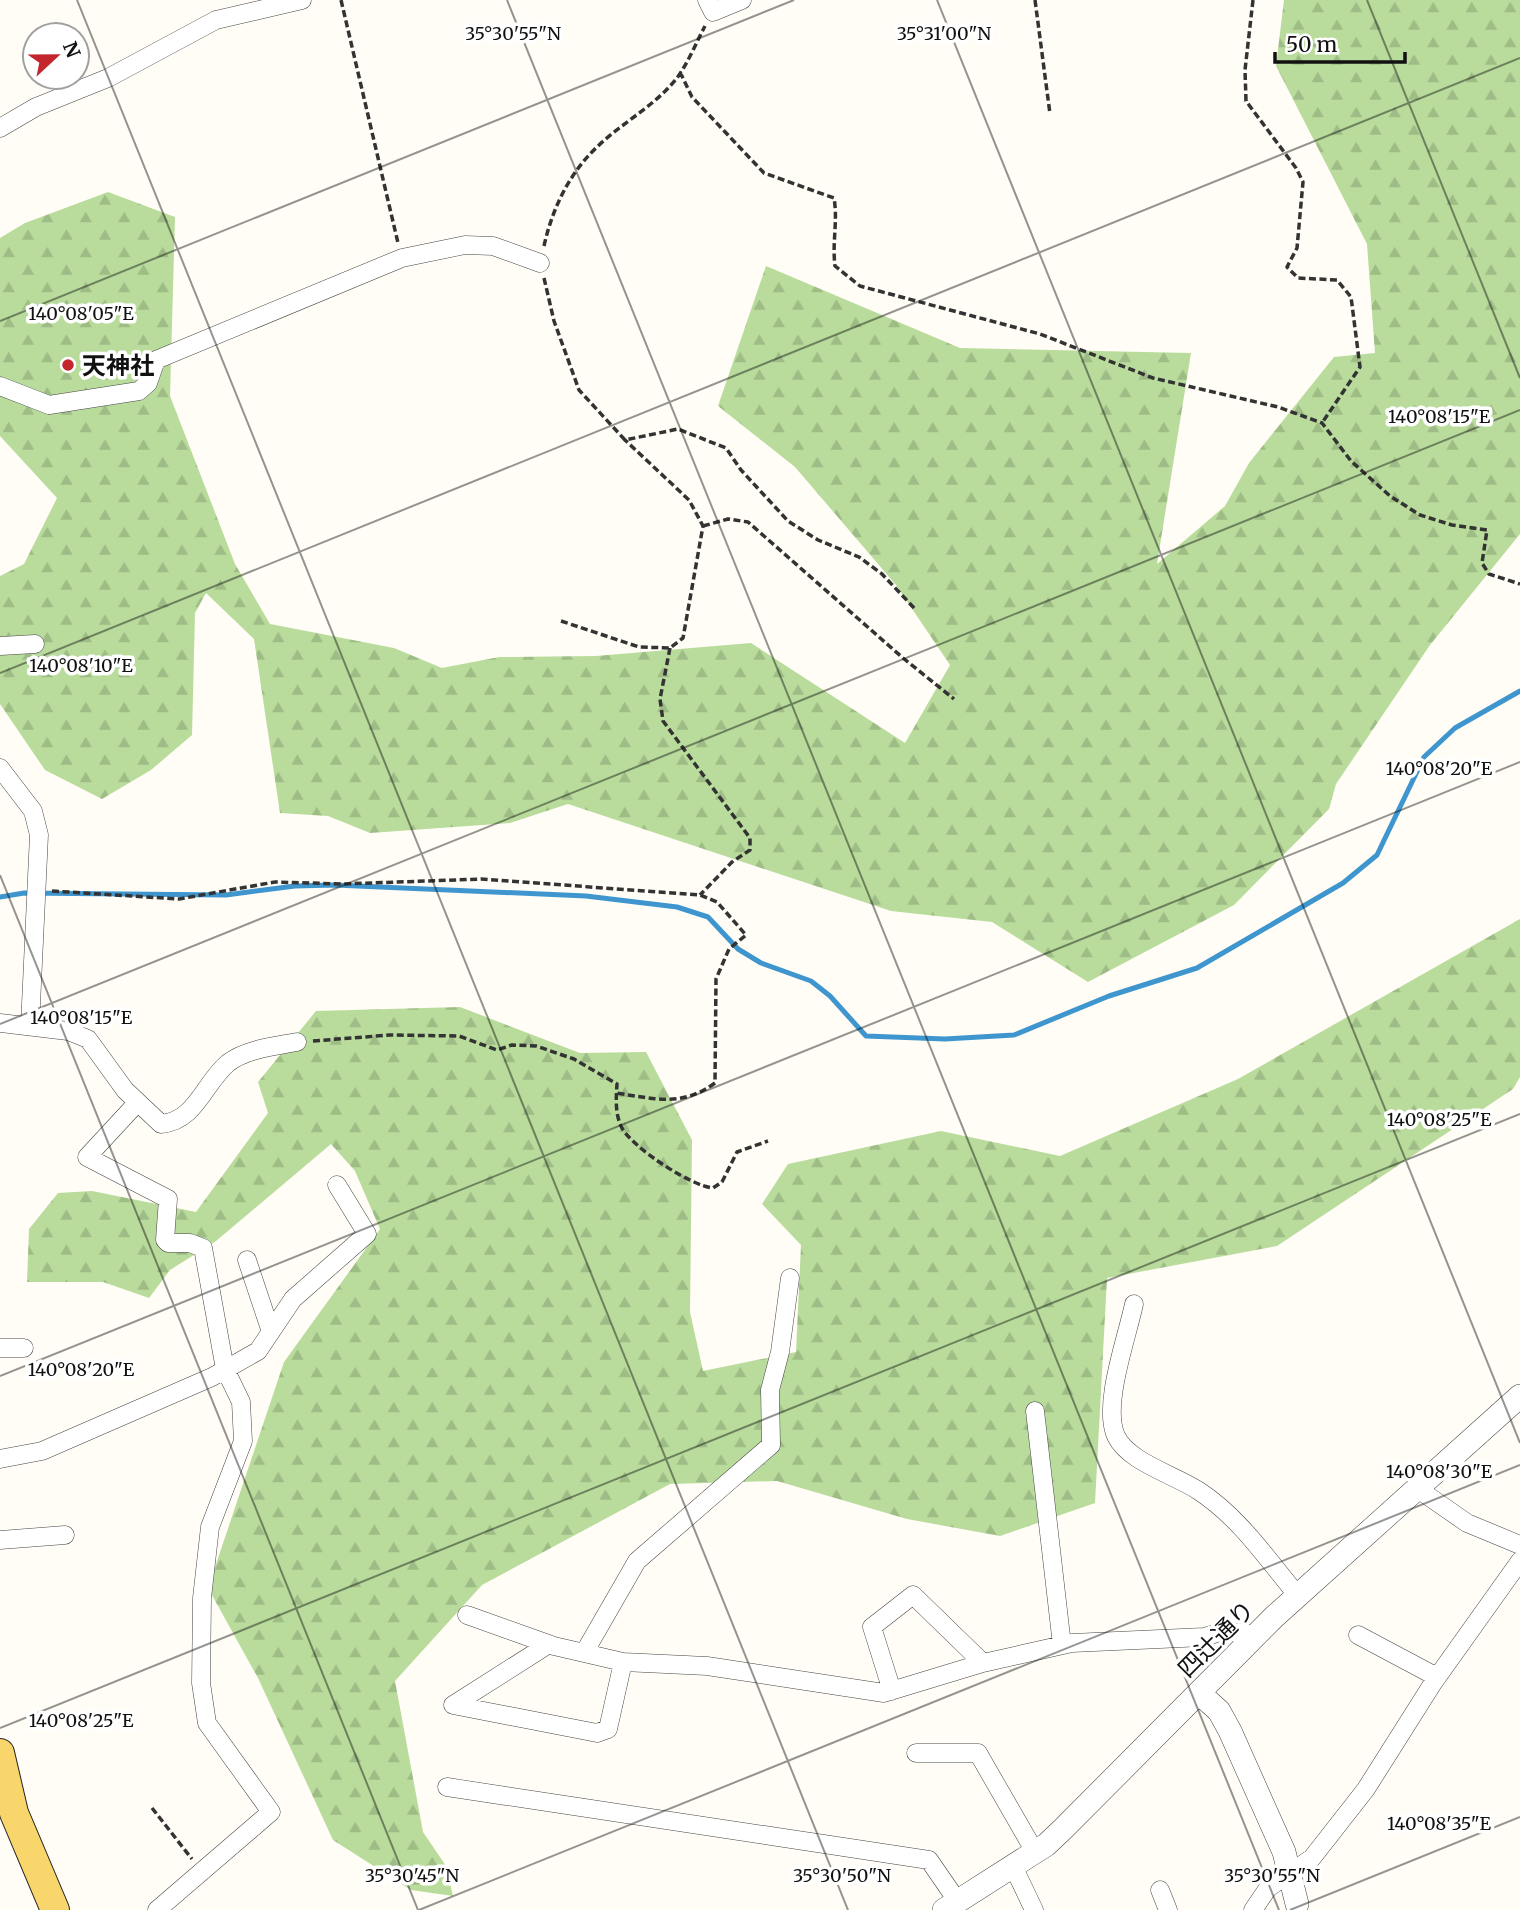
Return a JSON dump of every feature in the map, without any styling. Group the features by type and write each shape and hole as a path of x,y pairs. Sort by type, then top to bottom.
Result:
{"main road":[{"path":"0,1753 14,1813 55,1910"}],"street":[{"path":"0,128 36,107 108,78 216,20 302,0"},
{"path":"710,6 742,0"},
{"path":"0,386 49,405 139,391 148,383 156,360 402,258 465,245 484,246 540,263"},
{"path":"0,646 35,644"},
{"path":"0,768 33,811 39,835 30,1026"},
{"path":"0,1023 68,1031 88,1039 137,1103 161,1124 170,1123 187,1114 229,1062 254,1051 297,1042"},
{"path":"137,1103 87,1157 168,1199 167,1244 190,1243 203,1248 225,1369 241,1402 243,1441 210,1527 202,1598 201,1683 207,1723 271,1812 157,1910"},
{"path":"0,1459 42,1451 225,1369 258,1351 293,1299 367,1234 337,1185"},
{"path":"247,1260 271,1332"},
{"path":"584,1653 637,1561 771,1445 770,1390 780,1352 790,1278"},
{"path":"1134,1304 1111,1411 1116,1436 1130,1455 1196,1489 1228,1511 1298,1596"},
{"path":"0,1348 24,1348"},
{"name":"四辻通り","path":"951,1906 1035,1852 1099,1795 1256,1635 1520,1396"},
{"path":"1035,1411 1062,1645"},
{"path":"1418,1489 1467,1522 1520,1545"},
{"path":"0,1540 65,1535"},
{"path":"1253,1910 1268,1888 1291,1875 1312,1858 1366,1789 1437,1677 1520,1561"},
{"path":"892,1690 872,1627 913,1595 983,1663"},
{"path":"467,1615 549,1644 623,1661 707,1666 884,1693 983,1663 1062,1645 1204,1637 1224,1631 1256,1635"},
{"path":"1358,1635 1437,1677"},
{"path":"549,1644 453,1705 597,1734 608,1729 623,1661"},
{"path":"1199,1693 1226,1721 1291,1875 1298,1907"},
{"path":"916,1753 978,1753 1035,1852"},
{"path":"447,1787 929,1860 951,1906"},
{"path":"1013,1866 1034,1910"},
{"path":"1160,1890 1168,1910"}],"path":[{"path":"341,0 402,258"},
{"path":"1035,0 1050,114"},
{"path":"1253,0 1245,70 1246,101 1296,168 1303,182 1297,248 1287,267 1298,278 1337,280 1351,297 1360,367 1322,423"},
{"path":"561,621 639,648 670,648 683,638 703,526 689,500 625,440 579,390 554,321 540,263 551,214 574,175 596,148 643,112 680,72 710,6"},
{"path":"680,72 692,97 764,173 834,198 838,218 833,247 835,266 860,286 1040,334 1153,378 1278,407 1322,423 1351,461 1390,496 1420,514 1452,525 1487,530 1482,563 1489,574 1520,583"},
{"path":"625,440 678,429 726,449 741,470 788,521 818,540 859,557 882,574 915,609"},
{"path":"703,526 728,519 748,522 954,699"},
{"path":"670,648 660,699 663,721 750,838 750,850 732,862 700,895"},
{"path":"36,882 44,890 179,899 275,882 343,884 481,879 700,895 717,902 746,936 729,949 716,979 715,1083 698,1095 676,1100 616,1093"},
{"path":"297,1042 390,1035 459,1036 497,1050 512,1045 536,1046 574,1059 617,1084 617,1114 626,1135 686,1179 703,1187 713,1188 722,1182 737,1152 768,1141"},
{"path":"152,1808 201,1872"}],"green space":[{"path":"1284,0 1520,0 1520,534 1430,645 1336,784 1329,809 1234,905 1088,982 992,922 891,911 568,804 510,823 370,833 328,816 280,813 254,639 206,593 195,613 192,735 151,770 102,799 45,770 0,704 0,576 24,564 57,498 0,436 0,238 25,223 108,192 175,217 170,396 235,564 270,624 394,648 442,668 499,657 596,656 751,643 905,743 950,665 896,585 795,467 718,406 766,266 960,348 1191,353 1157,564 1225,506 1249,463 1334,357 1375,353 1367,244 1276,66"},
{"path":"1520,919 1520,1077 1513,1089 1277,1246 1107,1278 1095,1503 1000,1536 907,1519 777,1481 670,1484 482,1585 395,1681 423,1832 446,1866 453,1896 411,1890 333,1840 258,1678 208,1588 284,1362 380,1229 355,1171 331,1144 216,1241 170,1270 149,1298 103,1282 27,1282 29,1229 58,1193 92,1191 196,1212 268,1113 258,1082 316,1011 460,1007 580,1053 646,1052 692,1140 690,1312 703,1371 796,1352 801,1245 762,1204 788,1164 941,1131 1060,1156 1238,1079"}],"waterway":[{"path":"0,897 24,893 226,895 295,886 335,885 586,896 677,907 708,917 738,949 761,963 811,981 830,996 866,1036 945,1039 1014,1035 1109,996 1197,968 1343,883 1377,855 1424,757 1455,728 1520,691"}],"place":[{"name":"天神社","path":"68,365"}]}
